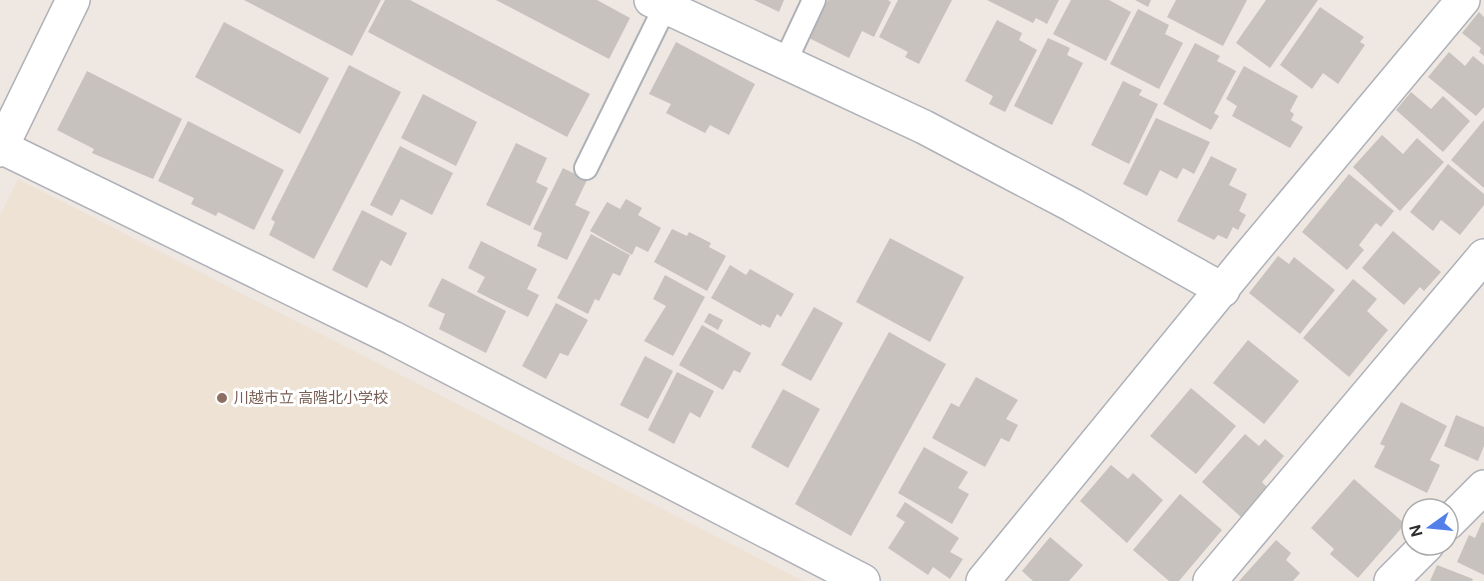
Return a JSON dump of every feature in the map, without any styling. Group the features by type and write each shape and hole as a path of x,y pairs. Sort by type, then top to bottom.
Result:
{"street":[{"path":"73,0 0,147 393,338 863,581"},
{"path":"983,581 1463,0"},
{"path":"658,3 935,133 1072,205 1223,290"},
{"path":"1210,581 1484,256"},
{"path":"1460,511 1484,487"},
{"path":"1391,581 1414,557"}],"lane":[{"path":"785,62 814,0"},
{"path":"586,168 658,3"}],"shaded area":[{"name":"川越市立 高階北小学校","path":"18,179 803,581 0,581 0,215"}],"building":[{"path":"244,0 381,0 352,56"},
{"path":"385,0 410,0 590,94 567,137 368,32"},
{"path":"496,0 597,0 630,18 609,59"},
{"path":"754,0 784,0 779,12"},
{"path":"828,0 888,0 891,2 874,37 862,31 849,58 809,38"},
{"path":"898,0 952,0 919,64 905,57 908,52 879,37"},
{"path":"987,0 1059,0 1047,24 1036,18 1033,23"},
{"path":"1071,0 1109,0 1131,12 1106,61 1053,34"},
{"path":"1135,0 1151,0 1148,7"},
{"path":"1176,0 1247,0 1223,46 1167,17"},
{"path":"1266,0 1318,0 1270,68 1236,43"},
{"path":"1320,7 1364,37 1360,42 1365,45 1338,84 1323,73 1312,89 1280,65"},
{"path":"1138,9 1169,25 1165,34 1183,43 1159,89 1110,64"},
{"path":"1479,12 1484,17 1484,56 1479,52 1481,48 1462,33"},
{"path":"997,20 1022,33 1019,40 1037,50 1005,112 989,104 993,96 965,81"},
{"path":"224,22 329,78 300,134 195,77"},
{"path":"1048,38 1070,48 1067,55 1083,63 1052,125 1014,106"},
{"path":"676,42 755,84 729,135 710,125 705,133 666,113 671,104 649,94"},
{"path":"1195,43 1220,56 1217,61 1236,71 1214,113 1219,116 1211,130 1163,104"},
{"path":"1449,52 1465,66 1473,56 1484,65 1484,107 1476,116 1428,77"},
{"path":"349,65 401,92 314,259 269,235 275,222 271,219"},
{"path":"1244,66 1298,96 1290,111 1294,114 1291,120 1303,127 1290,148 1232,116 1237,106 1226,99"},
{"path":"87,71 182,119 153,179 92,153 94,149 57,130"},
{"path":"1123,81 1142,90 1139,95 1158,104 1129,164 1091,145"},
{"path":"1411,92 1431,109 1443,96 1470,121 1443,152 1396,110"},
{"path":"423,94 477,122 456,166 401,138"},
{"path":"1156,118 1210,142 1194,174 1183,168 1177,179 1160,170 1147,196 1123,184"},
{"path":"1484,120 1484,188 1451,160"},
{"path":"188,121 284,170 254,230 218,212 216,216 191,204 194,198 158,181"},
{"path":"1382,135 1403,154 1417,138 1444,162 1400,211 1353,167"},
{"path":"516,143 547,158 536,182 548,188 530,226 486,205"},
{"path":"400,146 453,173 432,215 401,199 392,216 370,205"},
{"path":"1211,156 1237,169 1229,185 1247,194 1239,211 1246,215 1238,230 1233,227 1227,239 1218,235 1214,240 1177,221"},
{"path":"1448,164 1484,194 1484,205 1460,235 1441,220 1433,231 1410,212"},
{"path":"563,168 587,180 575,205 590,212 567,260 537,246 542,233 533,229"},
{"path":"1349,174 1394,211 1381,227 1376,223 1359,245 1364,250 1347,270 1302,232"},
{"path":"626,199 642,208 638,215 661,228 648,252 636,246 632,255 590,231 607,202 620,209"},
{"path":"362,210 407,233 391,266 381,260 367,288 332,270"},
{"path":"672,229 687,236 689,232 711,243 709,247 726,256 707,291 654,262"},
{"path":"1393,231 1441,272 1424,291 1420,287 1404,305 1362,268"},
{"path":"591,234 630,255 620,276 613,273 599,301 595,299 588,314 557,298"},
{"path":"890,238 964,277 930,342 856,302"},
{"path":"481,241 537,269 527,289 539,295 528,317 477,292 485,277 468,268"},
{"path":"1278,256 1289,264 1294,257 1335,290 1300,334 1249,293"},
{"path":"730,265 746,275 750,269 794,294 781,317 777,314 770,328 762,324 761,326 711,298"},
{"path":"665,275 705,297 673,356 644,341 666,306 653,299"},
{"path":"442,278 506,311 486,353 439,329 445,314 428,306"},
{"path":"1353,279 1377,299 1367,311 1388,330 1349,377 1303,338"},
{"path":"556,303 588,320 568,356 560,353 546,379 522,366"},
{"path":"814,307 843,323 811,381 781,365"},
{"path":"709,313 723,320 718,330 704,322"},
{"path":"702,325 751,353 740,373 734,370 723,390 679,365"},
{"path":"889,332 946,364 851,536 795,504"},
{"path":"1248,340 1299,381 1264,424 1213,383"},
{"path":"645,356 673,371 648,419 620,405"},
{"path":"677,372 714,391 700,418 690,412 674,444 648,430"},
{"path":"976,377 1018,400 1006,419 1018,425 1009,442 1001,438 985,467 932,438 951,403 959,407"},
{"path":"1191,388 1236,426 1196,474 1150,436"},
{"path":"783,389 820,409 788,468 751,447"},
{"path":"1401,402 1447,426 1430,460 1440,465 1427,493 1374,467 1385,446 1380,444"},
{"path":"1456,415 1484,427 1484,446 1478,461 1444,446"},
{"path":"1245,434 1259,446 1265,439 1284,456 1262,482 1267,487 1241,517 1202,482"},
{"path":"924,447 968,472 958,488 969,494 952,524 898,493"},
{"path":"1111,465 1128,479 1133,473 1163,500 1127,543 1080,501"},
{"path":"1354,479 1400,520 1400,530 1358,578 1330,554 1334,549 1311,528"},
{"path":"1180,494 1222,530 1179,581 1169,581 1133,550"},
{"path":"905,502 959,538 950,552 963,559 950,579 933,567 928,575 888,548 905,522 896,516"},
{"path":"1482,522 1484,523 1484,575 1457,562 1469,535 1475,538"},
{"path":"1050,537 1083,565 1069,581 1033,581 1022,571"},
{"path":"1276,540 1291,553 1286,560 1300,573 1293,581 1239,581"},
{"path":"1437,565 1473,579 1472,581 1430,581"}],"place":[{"name":"川越市立 高階北小学校","path":"222,398"}]}
